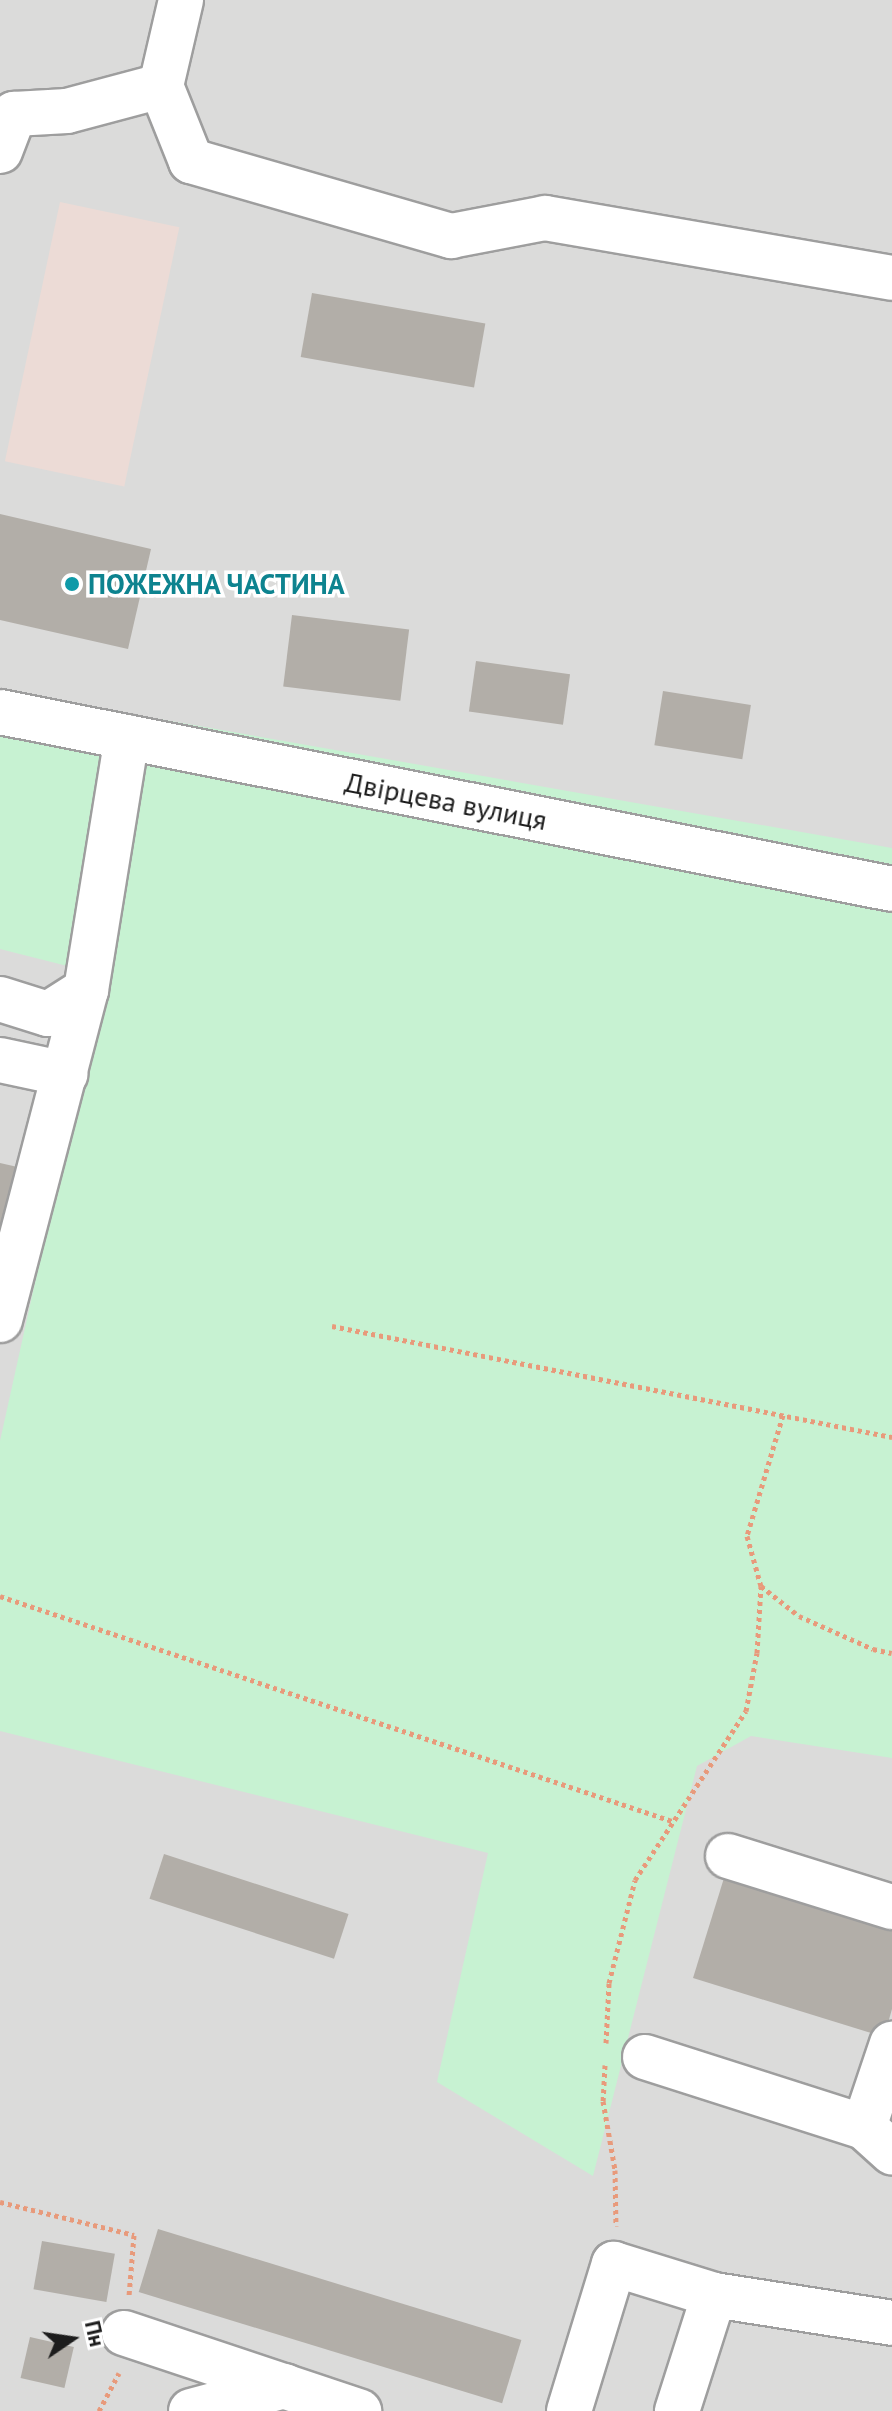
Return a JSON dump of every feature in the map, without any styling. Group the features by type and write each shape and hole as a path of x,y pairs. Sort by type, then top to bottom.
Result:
{"street":[{"path":"181,0 161,86 191,161 451,236 545,218 892,278"},
{"path":"0,151 14,114 67,111 161,86"},
{"name":"Двірцева вулиця","path":"0,712 892,889"},
{"path":"0,1320 86,990 127,737"},
{"path":"0,999 48,1014 86,990"},
{"path":"0,1060 66,1074"},
{"path":"728,1856 892,1907"},
{"path":"645,2057 878,2140 892,2044"},
{"path":"569,2411 614,2264 714,2295 892,2323"},
{"path":"677,2411 714,2295"},
{"path":"124,2333 359,2411"},
{"path":"191,2411 285,2386"}],"path":[{"path":"332,1326 892,1437"},
{"path":"614,2264 615,2170 603,2101 609,1983 635,1880 746,1711 757,1653 761,1586 747,1536 783,1415"},
{"path":"761,1586 799,1616 892,1653"},
{"path":"0,1596 672,1821"},
{"path":"0,2202 134,2235 121,2371 99,2411"}],"shaded area":[{"path":"0,0 892,0 892,2411 0,2411"},
{"path":"60,202 179,227 124,487 5,461"}],"green space":[{"path":"0,691 892,848 892,1758 751,1736 697,1766 593,2176 437,2082 488,1853 0,1731 0,1441 103,975 0,949"}],"building":[{"path":"312,293 485,324 474,388 301,357"},
{"name":"ПОЖЕЖНА ЧАСТИНА","path":"0,514 151,549 128,649 0,620"},
{"path":"292,615 409,629 400,701 283,686"},
{"path":"476,661 570,674 563,725 469,712"},
{"path":"663,691 751,705 742,759 654,745"},
{"path":"0,1163 22,1168 7,1231 0,1229"},
{"path":"164,1854 349,1914 334,1959 149,1899"},
{"path":"724,1878 892,1930 892,2009 884,2037 693,1978"},
{"path":"158,2229 521,2340 502,2403 139,2292"},
{"path":"42,2241 115,2254 106,2302 33,2289"},
{"path":"30,2337 74,2347 64,2388 21,2378"}],"place":[{"name":"ПОЖЕЖНА ЧАСТИНА","path":"72,584"}]}
